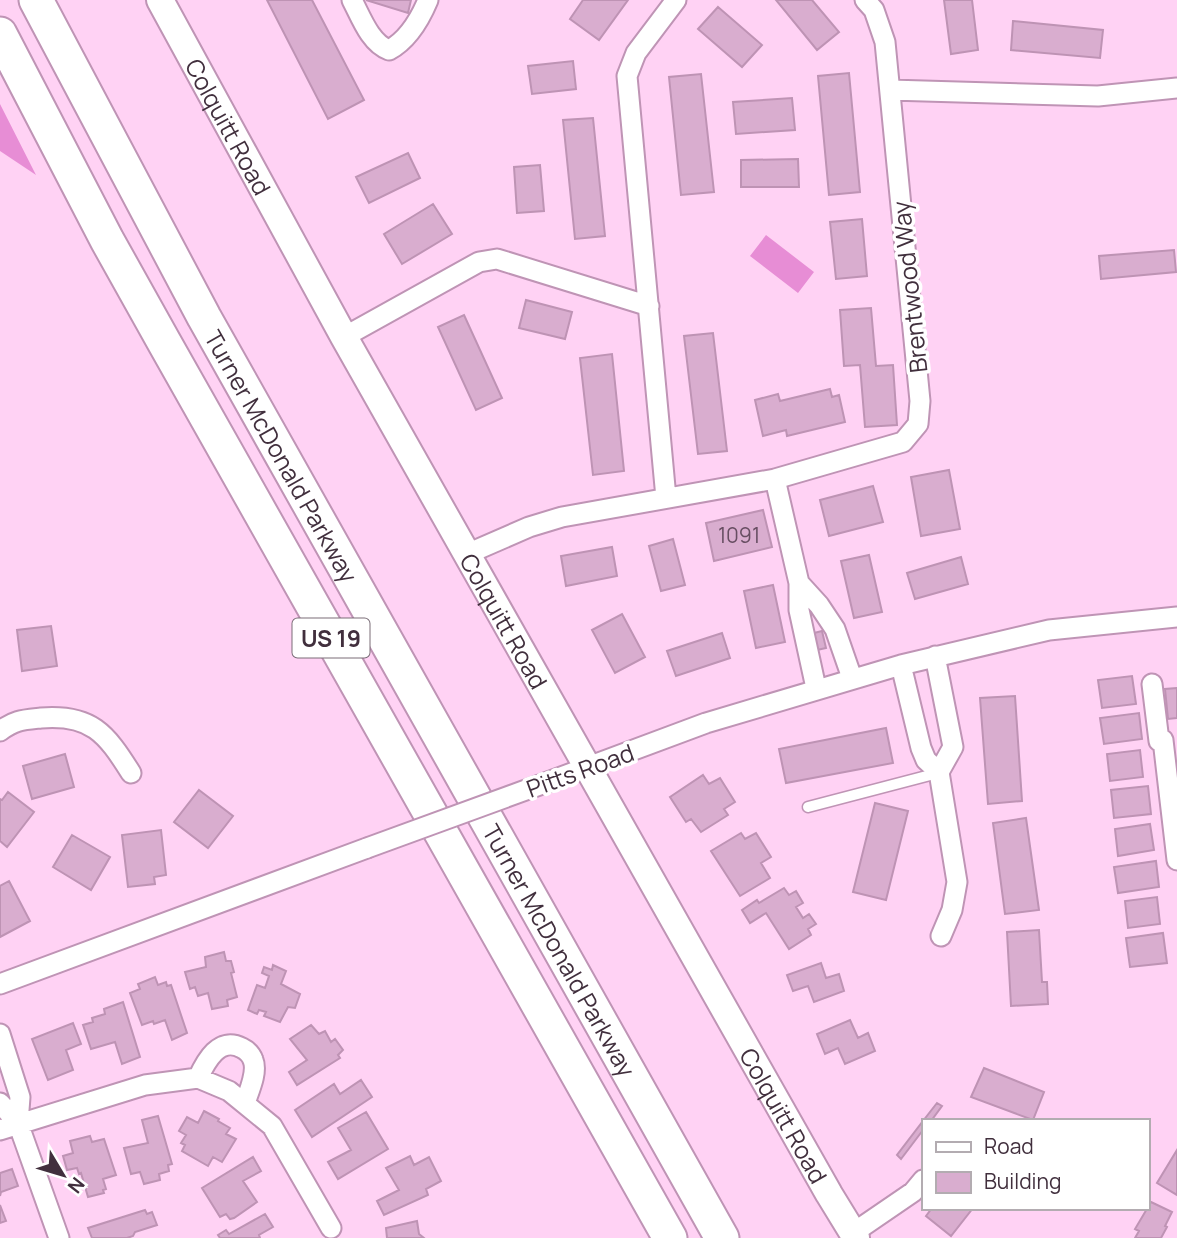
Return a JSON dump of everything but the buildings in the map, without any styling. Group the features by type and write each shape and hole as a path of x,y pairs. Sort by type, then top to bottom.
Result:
{"highway":[{"name":"Turner McDonald Parkway","path":"36,0 204,317 722,1238"},
{"name":"Turner McDonald Parkway","path":"0,34 107,240 670,1238"}],"street":[{"name":"Colquitt Road","path":"160,0 344,337 829,1194 855,1235"},
{"path":"352,0 372,37 380,47 389,50 406,37 428,0"},
{"path":"666,498 627,76 636,53 676,0"},
{"name":"Brentwood Way","path":"467,554 529,527 562,517 775,479 903,442 918,424 920,401 885,42 874,10 865,0"},
{"path":"890,90 1098,96 1177,88"},
{"path":"344,337 479,262 497,259 649,306"},
{"path":"775,479 799,583 799,610 816,688"},
{"path":"799,583 819,605 835,629 852,678"},
{"name":"Pitts Road","path":"0,984 706,723 816,688 935,656 1049,630 1177,617"},
{"path":"935,656 953,747 939,772"},
{"path":"901,665 921,748 926,760 939,772 957,882 952,910 941,936"},
{"path":"1152,684 1159,741 1170,740 1177,860"},
{"path":"0,731 15,721 54,717 83,720 113,744 131,773"},
{"path":"0,1034 20,1097 9,1126"},
{"path":"198,1078 208,1058 216,1050 226,1045 237,1045 246,1050 253,1060 254,1073 245,1103"},
{"path":"9,1126 145,1085 198,1078 229,1091 272,1126 331,1228"},
{"path":"0,1103 59,1238"},
{"path":"855,1235 913,1192 922,1181"}],"lane":[{"path":"808,807 939,772"}],"shaded area":[{"path":"0,104 36,175 0,151"},
{"path":"766,235 814,272 798,293 750,256"}]}
